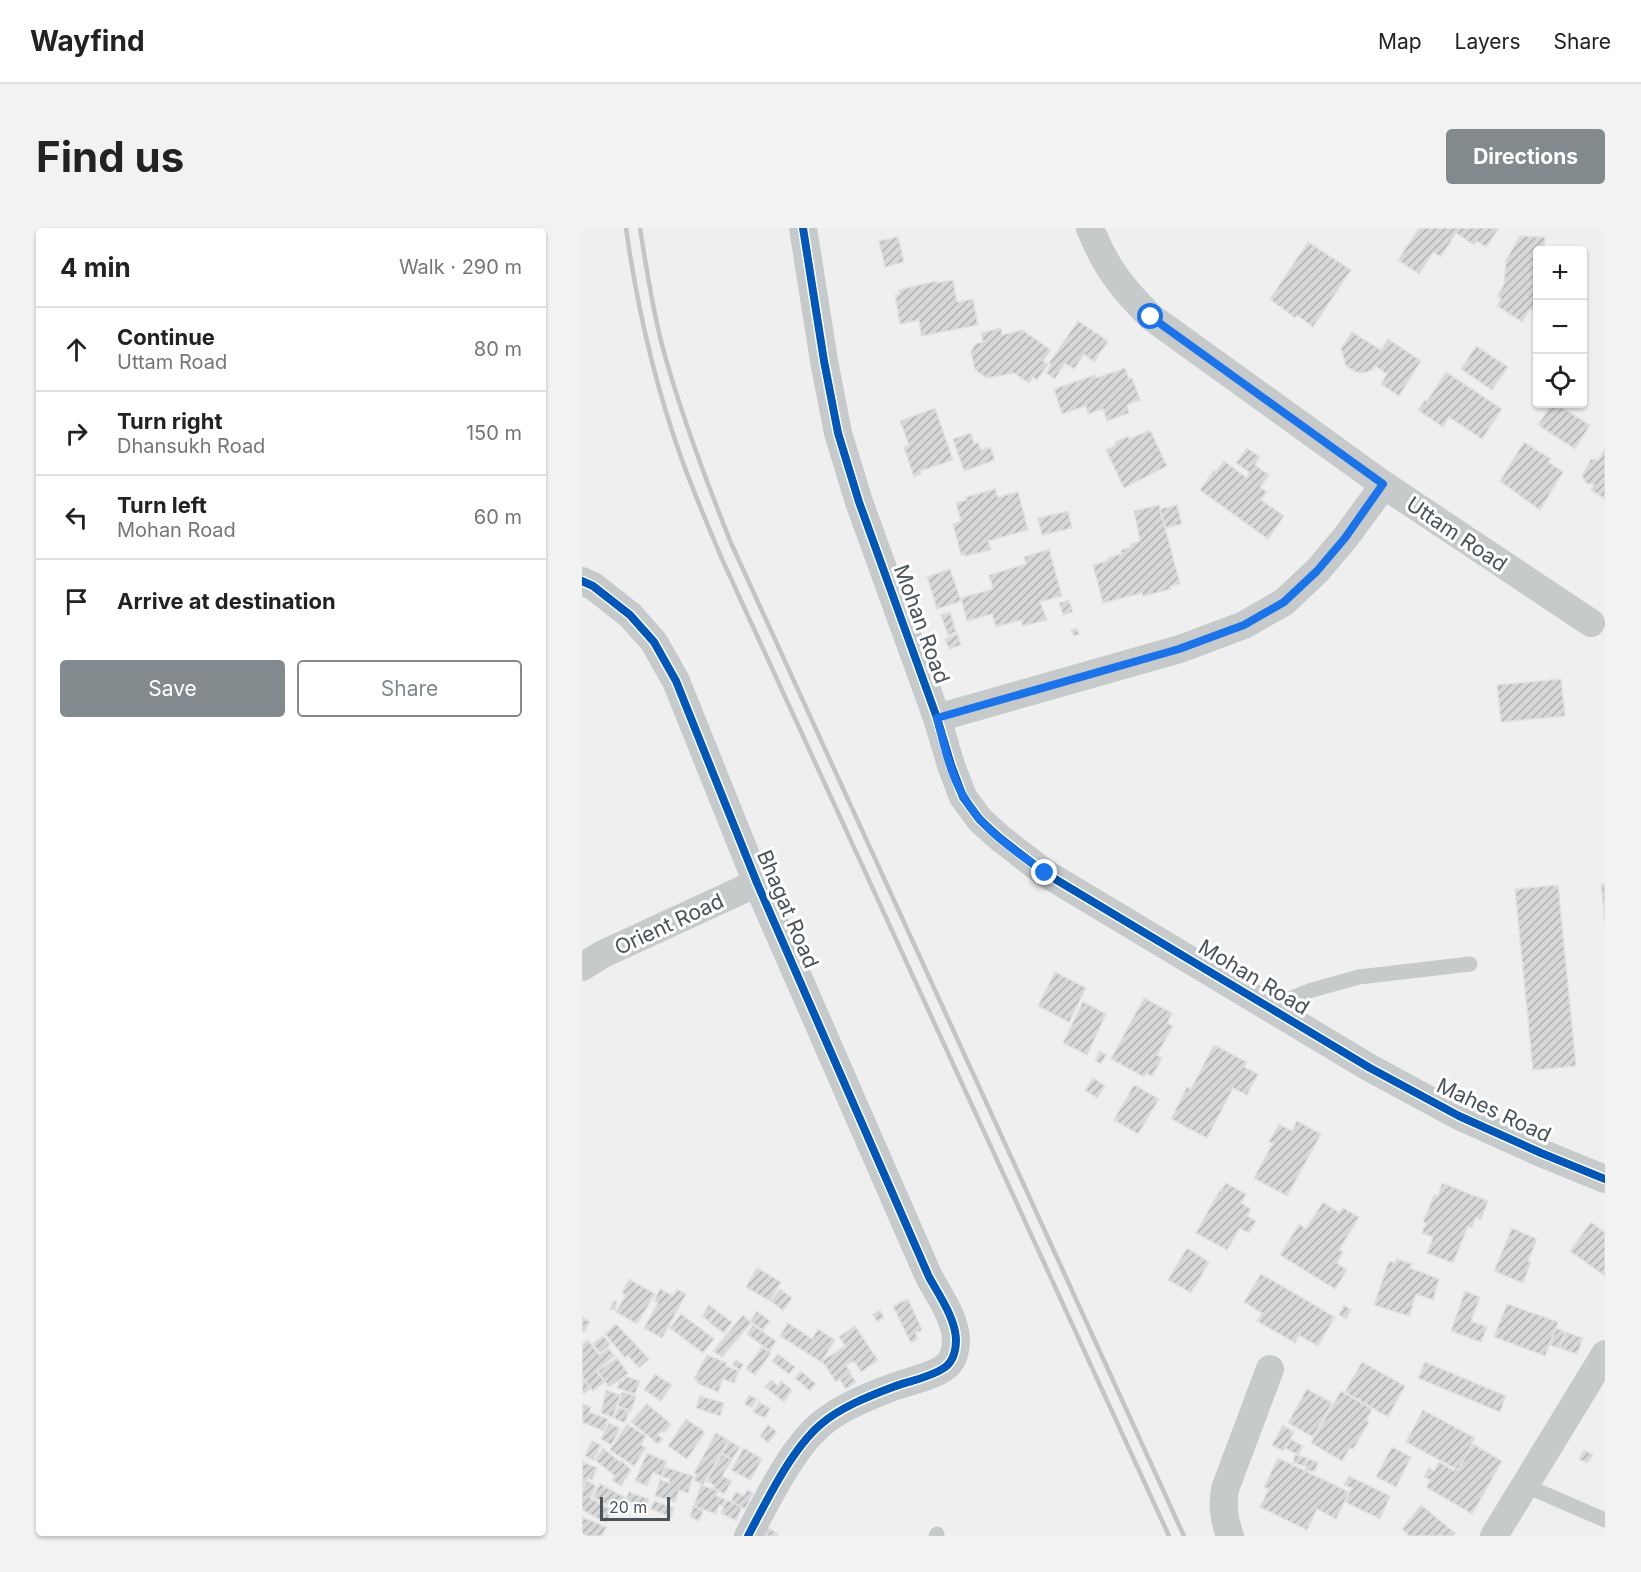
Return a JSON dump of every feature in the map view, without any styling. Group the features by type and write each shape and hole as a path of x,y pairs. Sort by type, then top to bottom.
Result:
{"street":[{"name":"Mohan Road","path":"803,228 838,434 859,502 963,797 980,820 1045,873 1370,1068"},
{"name":"Uttam Road","path":"1090,228 1101,255 1124,291 1151,317 1383,484 1591,622"},
{"path":"937,718 1179,649 1244,625 1284,602 1317,571 1345,538 1383,484"},
{"name":"Bhagat Road","path":"582,581 630,615 654,642 676,681 757,883 929,1276 952,1323 956,1338 954,1355 945,1367 846,1408 819,1425 795,1453 748,1536"},
{"name":"Orient Road","path":"582,967 603,954 757,883"},
{"name":"Mahes Road","path":"1370,1068 1459,1116 1605,1179"},
{"path":"1494,1536 1605,1354"},
{"path":"1230,1536 1222,1505 1225,1488 1269,1369"}],"lane":[{"path":"1269,1007 1312,990 1359,976 1470,964"},
{"path":"1524,1485 1605,1520"}],"building":[{"path":"1419,228 1499,228 1486,247 1477,241 1474,245 1456,233 1441,257 1433,252 1419,274 1398,260"},
{"path":"1520,236 1545,237 1544,246 1533,246 1533,310 1530,310 1522,322 1497,306 1501,299 1497,296 1504,285 1506,260"},
{"path":"898,237 904,262 885,267 879,241"},
{"path":"1308,242 1351,270 1313,327 1297,315 1295,318 1270,299"},
{"path":"953,280 957,302 973,299 978,325 921,336 919,320 900,324 895,295 900,294 899,290 936,281 937,283"},
{"path":"1078,321 1108,341 1094,362 1084,354 1074,369 1065,363 1055,379 1046,373 1051,365 1049,363"},
{"path":"1001,328 1002,335 1022,330 1051,350 1043,361 1048,364 1037,380 1033,377 1029,383 1014,373 987,378 975,370 971,352 975,344 983,342 981,333"},
{"path":"1352,332 1381,350 1388,339 1421,361 1399,396 1381,384 1387,374 1375,366 1372,370 1363,373 1346,366 1341,348"},
{"path":"1476,346 1508,367 1492,390 1461,369"},
{"path":"1125,368 1129,379 1132,378 1140,400 1127,405 1129,413 1107,421 1103,409 1088,414 1086,406 1062,414 1054,389"},
{"path":"1446,372 1502,409 1482,439 1449,417 1443,427 1418,410 1425,400 1427,401"},
{"path":"935,408 953,460 920,471 921,474 914,477 904,447 909,445 900,421"},
{"path":"1549,408 1562,408 1590,425 1575,449 1538,425"},
{"path":"1150,430 1167,466 1124,488 1106,450 1116,445 1115,442 1128,436 1129,439"},
{"path":"971,433 974,444 978,443 981,450 990,447 995,460 964,471 953,439"},
{"path":"1524,442 1551,459 1548,462 1563,472 1540,510 1500,481"},
{"path":"1247,448 1260,457 1255,465 1269,475 1260,487 1267,492 1261,500 1284,516 1268,539 1200,490 1214,470 1216,472 1224,461 1247,478 1249,472 1236,463"},
{"path":"1605,449 1605,499 1591,490 1594,484 1586,483 1582,476 1591,459 1598,460"},
{"path":"995,489 998,497 1018,492 1028,530 988,541 991,550 961,555 953,524 961,521 956,503 967,500 966,497"},
{"path":"1159,505 1180,584 1170,586 1171,589 1143,596 1142,593 1103,603 1093,565 1122,554 1121,550 1140,541 1134,511"},
{"path":"1177,505 1182,524 1166,528 1160,509"},
{"path":"1068,511 1072,528 1042,535 1038,518"},
{"path":"1049,549 1062,596 1040,602 1047,620 1023,626 1021,620 996,627 992,614 967,621 961,598 993,589 989,575 1026,564 1024,557"},
{"path":"950,569 961,601 937,609 927,577"},
{"path":"1069,600 1073,612 1063,615 1059,603"},
{"path":"950,612 956,632 948,635 941,615"},
{"path":"1077,628 1079,634 1074,636 1071,630"},
{"path":"957,634 961,645 949,649 945,639"},
{"path":"1561,679 1565,716 1501,722 1497,685"},
{"path":"1605,884 1605,922 1601,885"},
{"path":"1558,885 1576,1066 1533,1070 1515,889"},
{"path":"1055,972 1086,988 1069,1022 1038,1006"},
{"path":"1144,998 1172,1013 1167,1023 1173,1026 1157,1055 1162,1058 1152,1076 1146,1073 1144,1077 1111,1059"},
{"path":"1083,1002 1106,1014 1087,1055 1063,1043"},
{"path":"1214,1045 1247,1062 1244,1067 1258,1074 1247,1095 1233,1088 1207,1138 1171,1119 1187,1087 1191,1089"},
{"path":"1100,1051 1106,1055 1101,1064 1095,1061"},
{"path":"1093,1078 1105,1086 1097,1098 1085,1090"},
{"path":"1134,1085 1159,1099 1138,1134 1114,1120"},
{"path":"1297,1121 1321,1134 1287,1196 1254,1178 1273,1143 1269,1142 1279,1124 1292,1131"},
{"path":"1226,1183 1246,1194 1241,1203 1251,1209 1247,1216 1256,1221 1249,1233 1240,1228 1227,1250 1196,1233"},
{"path":"1442,1183 1488,1201 1481,1220 1476,1217 1472,1228 1468,1226 1453,1263 1427,1253 1433,1237 1422,1233 1426,1223 1423,1222 1434,1195 1438,1196"},
{"path":"1323,1202 1340,1213 1343,1208 1359,1217 1339,1250 1343,1252 1337,1263 1347,1270 1335,1289 1280,1255 1299,1224 1306,1229"},
{"path":"1591,1222 1605,1233 1605,1276 1570,1251"},
{"path":"1512,1228 1537,1239 1528,1261 1531,1262 1523,1283 1494,1271"},
{"path":"1187,1248 1209,1262 1191,1293 1168,1280"},
{"path":"1397,1259 1412,1264 1410,1268 1439,1279 1433,1300 1416,1294 1409,1316 1374,1305 1389,1261 1395,1263"},
{"path":"757,1268 781,1282 770,1301 746,1287"},
{"path":"1261,1274 1335,1317 1318,1346 1299,1335 1295,1343 1257,1321 1262,1313 1244,1302"},
{"path":"629,1279 655,1294 637,1324 616,1312 626,1295 622,1293"},
{"path":"660,1289 673,1296 677,1289 686,1294 662,1338 644,1328 658,1303 654,1301"},
{"path":"780,1289 792,1298 783,1311 771,1301"},
{"path":"1465,1291 1480,1297 1471,1321 1487,1327 1481,1342 1451,1331"},
{"path":"908,1299 922,1330 915,1333 918,1339 911,1343 893,1306"},
{"path":"614,1301 617,1302 615,1310 610,1309"},
{"path":"1507,1304 1558,1322 1545,1356 1494,1337"},
{"path":"709,1305 717,1311 710,1322 702,1316"},
{"path":"1344,1305 1351,1310 1346,1319 1339,1315"},
{"path":"880,1310 884,1318 877,1322 873,1314"},
{"path":"757,1311 770,1321 763,1330 750,1321"},
{"path":"718,1312 732,1322 724,1333 710,1323"},
{"path":"681,1314 714,1339 703,1353 670,1328"},
{"path":"743,1315 751,1323 722,1357 713,1351"},
{"path":"582,1317 590,1322 584,1332 582,1331"},
{"path":"788,1323 812,1339 818,1329 835,1340 821,1362 780,1336"},
{"path":"616,1324 649,1359 639,1368 627,1355 625,1358 605,1334"},
{"path":"753,1325 776,1341 770,1351 747,1334"},
{"path":"855,1326 878,1360 861,1372 854,1361 846,1365 850,1372 836,1382 822,1361 845,1346 839,1337"},
{"path":"1556,1328 1565,1332 1559,1348 1550,1345"},
{"path":"1566,1332 1583,1338 1577,1354 1560,1348"},
{"path":"603,1336 610,1344 600,1353 593,1344"},
{"path":"588,1340 599,1355 608,1348 615,1356 596,1371 605,1382 593,1391 582,1379 582,1342 583,1344"},
{"path":"762,1347 771,1353 755,1375 746,1369"},
{"path":"778,1354 795,1367 789,1374 772,1361"},
{"path":"707,1355 739,1371 734,1383 723,1379 718,1392 697,1383 698,1381 694,1379"},
{"path":"617,1358 628,1373 608,1386 598,1371"},
{"path":"736,1360 743,1364 740,1370 732,1365"},
{"path":"1362,1362 1405,1386 1388,1417 1345,1392"},
{"path":"1425,1362 1506,1396 1500,1412 1418,1378"},
{"path":"801,1371 816,1384 810,1391 795,1378"},
{"path":"850,1373 856,1382 846,1389 840,1380"},
{"path":"655,1374 672,1385 661,1401 644,1390"},
{"path":"625,1376 640,1381 635,1394 617,1388 620,1380 623,1381"},
{"path":"583,1379 591,1388 584,1394 582,1391"},
{"path":"771,1380 778,1386 781,1381 792,1390 784,1402 765,1387"},
{"path":"1307,1389 1332,1403 1313,1437 1288,1423"},
{"path":"606,1390 620,1395 613,1417 601,1413"},
{"path":"1341,1391 1372,1409 1366,1420 1369,1422 1353,1449 1350,1448 1342,1461 1311,1443"},
{"path":"622,1392 636,1396 631,1411 618,1406"},
{"path":"749,1395 757,1399 752,1408 744,1404"},
{"path":"700,1396 724,1403 720,1416 696,1408"},
{"path":"759,1402 770,1408 765,1418 753,1412"},
{"path":"583,1404 591,1407 589,1412 608,1419 604,1431 582,1422"},
{"path":"647,1404 671,1424 664,1433 662,1431 658,1435 663,1439 658,1444 631,1422"},
{"path":"619,1407 629,1412 624,1423 614,1418"},
{"path":"1423,1410 1475,1438 1458,1470 1406,1442"},
{"path":"686,1419 705,1432 687,1459 668,1446"},
{"path":"609,1423 620,1428 611,1445 601,1439"},
{"path":"627,1424 646,1436 641,1445 646,1448 634,1466 610,1450"},
{"path":"768,1425 777,1432 768,1443 760,1436"},
{"path":"1283,1425 1294,1432 1283,1451 1272,1445"},
{"path":"716,1433 728,1440 703,1485 694,1480 697,1474 694,1473"},
{"path":"1290,1439 1303,1446 1298,1455 1285,1448"},
{"path":"592,1441 601,1445 593,1460 585,1456"},
{"path":"729,1441 740,1447 732,1459 722,1453"},
{"path":"1473,1444 1502,1461 1472,1514 1426,1487 1430,1480 1424,1477 1429,1468 1434,1471 1439,1462 1454,1471 1455,1468 1458,1470"},
{"path":"1392,1447 1411,1457 1396,1487 1376,1477"},
{"path":"603,1448 631,1470 621,1486 612,1480 615,1476 595,1460"},
{"path":"744,1448 762,1459 750,1480 731,1470"},
{"path":"1584,1450 1593,1455 1587,1463 1579,1459"},
{"path":"647,1453 667,1462 661,1476 653,1472 647,1486 635,1481"},
{"path":"722,1454 732,1460 722,1476 732,1481 724,1494 707,1481"},
{"path":"1295,1455 1307,1458 1305,1466 1293,1463"},
{"path":"1278,1458 1349,1492 1336,1519 1317,1509 1307,1530 1260,1507 1269,1489 1264,1487"},
{"path":"582,1459 583,1462 597,1468 592,1480 588,1478 583,1489"},
{"path":"1308,1459 1318,1462 1315,1472 1305,1470"},
{"path":"665,1467 693,1476 688,1493 679,1490 675,1502 655,1496 660,1480 669,1483 670,1479 662,1477"},
{"path":"1349,1476 1390,1496 1380,1519 1345,1502 1352,1488 1344,1485"},
{"path":"587,1481 596,1486 590,1498 612,1510 606,1523 582,1510 582,1492"},
{"path":"600,1484 624,1497 617,1510 593,1497"},
{"path":"701,1485 718,1491 716,1496 725,1499 723,1506 719,1505 716,1514 694,1506"},
{"path":"747,1490 753,1493 745,1509 731,1501 736,1492 744,1496"},
{"path":"629,1492 649,1499 646,1508 626,1500"},
{"path":"727,1500 742,1507 736,1521 721,1513"},
{"path":"654,1501 674,1508 671,1517 651,1509"},
{"path":"1421,1505 1455,1533 1453,1536 1409,1536 1402,1529"},
{"path":"693,1506 703,1510 699,1521 690,1517"},
{"path":"582,1517 606,1527 602,1536 582,1536"},
{"path":"765,1525 778,1534 777,1536 753,1536"}],"railway":[{"path":"626,228 641,316 655,374 672,432 706,522 1169,1536"},
{"path":"640,228 655,316 669,370 731,543 1184,1536"}],"cycle path":[{"path":"803,228 838,433 859,502 937,718 951,765 963,797 980,820 1045,873 1370,1068 1459,1116 1605,1179"},
{"path":"582,581 593,586 630,615 654,642 676,681 757,883 929,1277 946,1307 955,1331 955,1351 952,1359 944,1368 874,1394 836,1413 820,1425 789,1462 748,1536"}],"route":[{"path":"1045,873 980,820 963,797 937,718 1179,649 1244,625 1284,602 1317,571 1345,538 1383,484 1151,317"}]}
